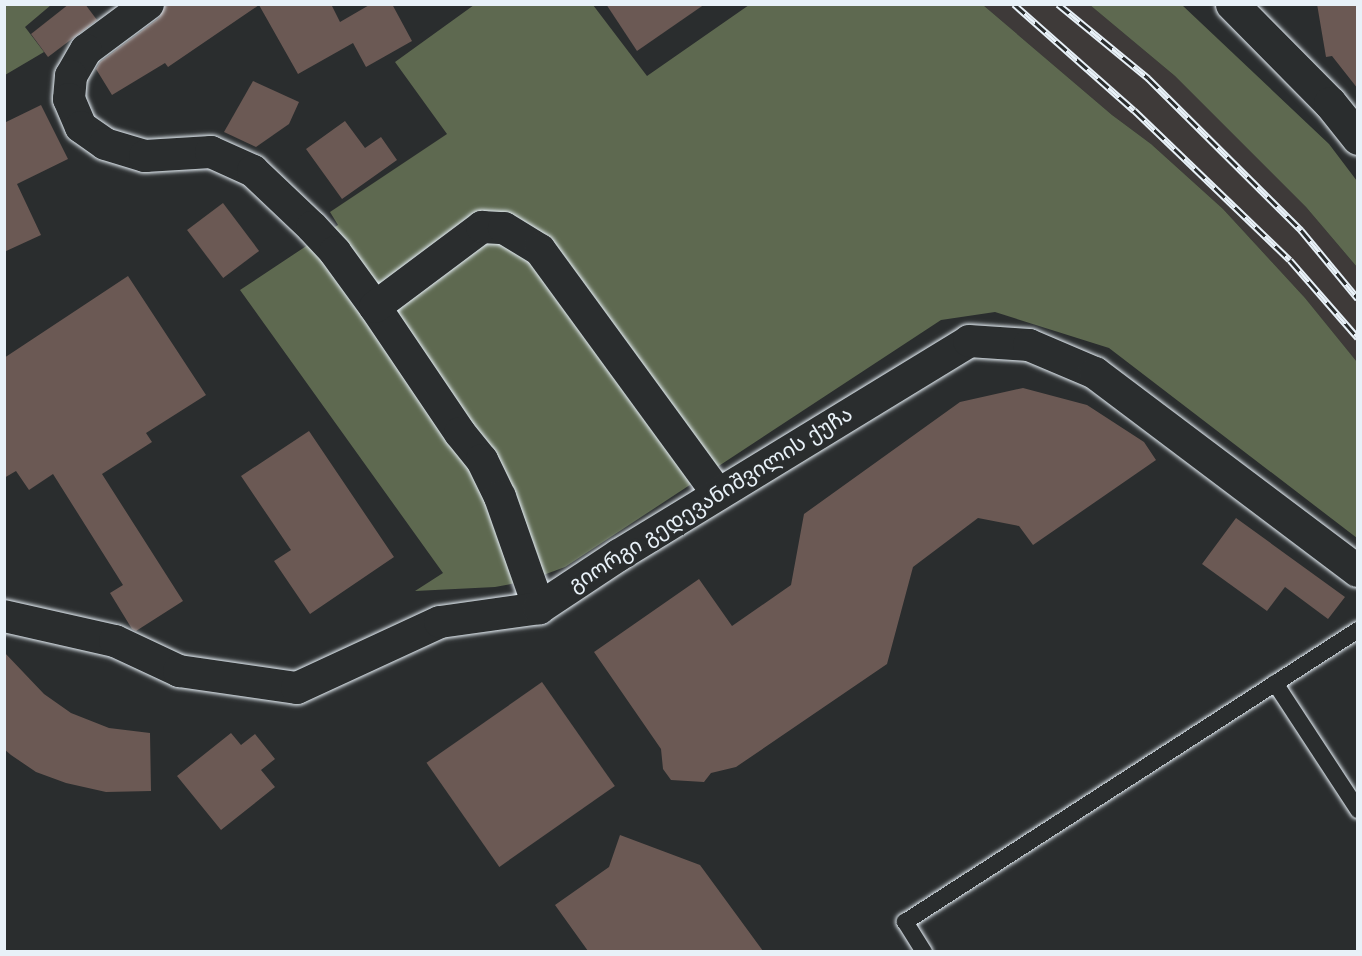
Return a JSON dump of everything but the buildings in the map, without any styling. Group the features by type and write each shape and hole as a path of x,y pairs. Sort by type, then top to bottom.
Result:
{"street":[{"path":"148,4 86,50 71,76 69,99 81,127 105,144 145,156 211,152 254,171 335,252 375,307 460,434 482,460 500,497 539,608"},
{"path":"1232,4 1330,104 1358,138"},
{"path":"375,307 482,227 504,228 540,250 718,494"},
{"name":"გიორგი გედევანიშვილის ქუჩა","path":"4,616 115,641 179,671 297,688 440,622 539,608 619,555 969,341 1029,345 1095,373 1358,571"}],"lane":[{"path":"924,951 905,922 1358,630"},
{"path":"1275,683 1358,810"}],"shaded area":[{"path":"983,5 1090,5 1175,76 1306,207 1357,267 1357,362 1305,298 1223,209 1151,144 1112,115"}],"green space":[{"path":"5,4 51,5 25,27 44,52 5,75"},
{"path":"474,5 593,5 647,76 749,5 983,5 1112,115 1151,144 1223,209 1305,298 1357,362 1357,538 1109,348 995,312 941,320 565,567 527,581 495,587 415,591 443,573 240,290 338,225 330,212 447,134 395,62"},
{"path":"1090,5 1182,5 1329,144 1357,181 1357,267 1306,207 1175,76"}],"railway":[{"path":"1014,4 1134,110 1290,260 1358,338"},
{"path":"1058,4 1148,78 1301,230 1358,299"}]}
